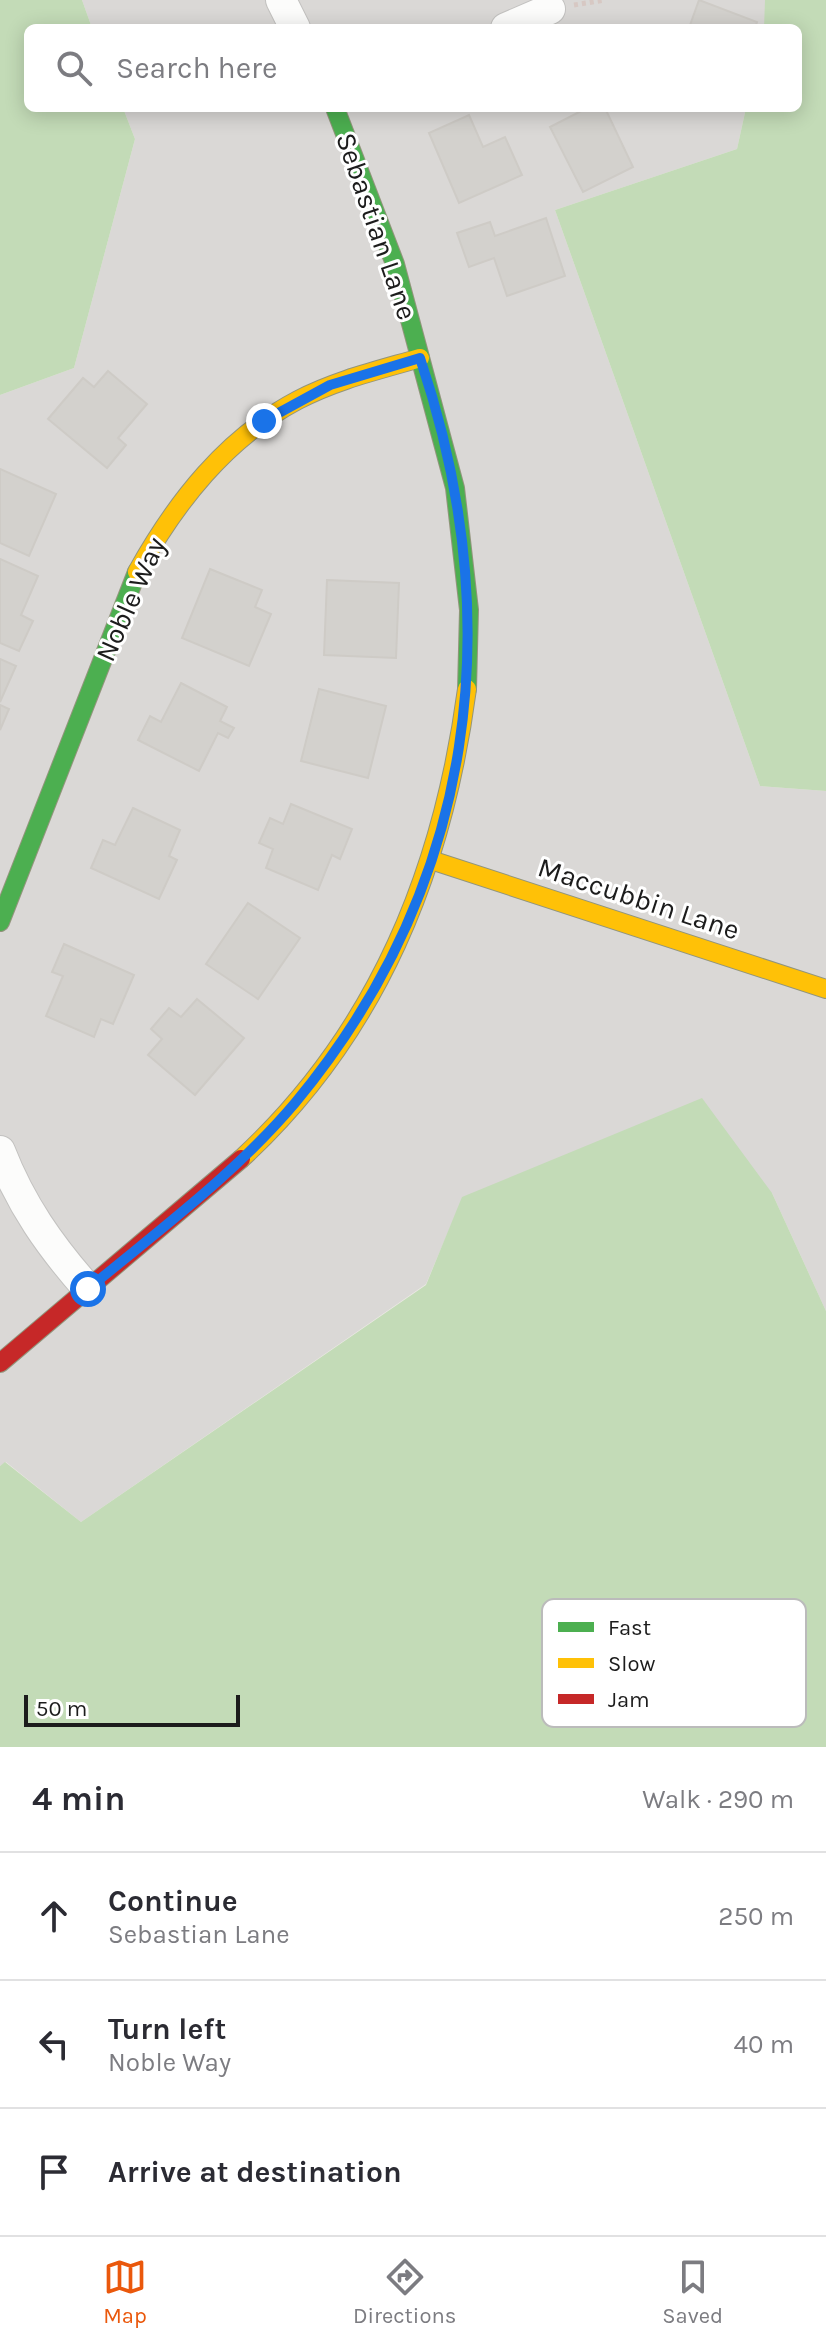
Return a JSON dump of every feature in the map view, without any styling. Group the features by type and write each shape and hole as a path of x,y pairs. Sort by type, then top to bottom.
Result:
{"street":[{"path":"281,0 293,24"},
{"path":"515,24 550,9"},
{"name":"Sebastian Lane","path":"0,1363 233,1168 293,1105 332,1056 369,996 397,946 434,861 460,748 467,672 468,604 463,533 450,463 392,253 337,112"},
{"name":"Noble Way","path":"0,922 135,575 155,537 182,497 235,444 296,402 330,385 420,358"},
{"name":"Maccubbin Lane","path":"434,861 826,989"},
{"path":"0,1151 29,1214 49,1244 88,1289"}],"shaded area":[{"path":"82,0 765,0 767,14 765,24 91,24"},
{"path":"125,112 745,112 737,149 555,210 760,786 826,791 826,1311 772,1193 463,1197 426,1284 81,1522 6,1462 0,1466 0,395 74,368 135,139"}],"green space":[{"path":"0,0 82,0 91,24 24,24 24,112 125,112 135,139 74,368 0,395"},
{"path":"765,0 826,0 826,791 760,786 555,210 737,149 745,112 802,112 802,24 764,24"},
{"path":"702,1098 772,1193 826,1311 826,1747 0,1747 0,1466 5,1462 81,1522 426,1285 462,1197"}],"building":[{"path":"699,0 757,22 756,24 690,24"},
{"path":"579,112 607,112 633,167 583,192 550,127"},
{"path":"469,115 483,147 505,137 522,175 459,203 429,133"},
{"path":"546,218 565,276 507,296 494,258 469,267 457,233 490,222 495,236"},
{"path":"108,371 147,404 118,438 126,445 107,468 48,419 83,378 94,387"},
{"path":"0,469 56,494 29,556 0,543"},
{"path":"0,559 38,576 21,615 33,621 19,651 0,643"},
{"path":"210,569 262,590 255,607 271,614 249,666 182,638"},
{"path":"327,580 399,583 396,658 324,655"},
{"path":"0,659 16,666 0,702"},
{"path":"181,683 227,707 220,721 234,728 228,738 218,733 199,771 138,740 150,716 161,722"},
{"path":"319,689 386,706 368,778 301,761"},
{"path":"0,705 9,709 0,730"},
{"path":"291,804 352,829 340,859 332,855 318,890 266,868 273,849 259,843 270,818 283,824"},
{"path":"133,808 180,830 169,856 177,860 159,899 91,868 103,840 115,845"},
{"path":"248,903 300,938 258,999 206,964"},
{"path":"64,944 134,975 113,1024 101,1019 94,1037 46,1016 63,976 52,972"},
{"path":"197,999 244,1038 195,1095 148,1055 162,1039 151,1029 169,1008 181,1017"}],"traffic: fast":[{"path":"337,112 395,264 455,488 469,610 467,689"},
{"path":"0,922 137,572"}],"traffic: slow":[{"path":"137,572 186,497 248,433 272,415 312,393 420,358"},
{"path":"241,1159 289,1110 331,1058 366,1002 396,944 421,884 441,821 467,689"},
{"path":"434,861 826,989"}],"traffic: jam":[{"path":"0,1363 241,1159"}],"route":[{"path":"88,1289 233,1168 293,1105 332,1056 397,946 434,861 449,806 460,748 467,672 468,604 463,533 450,463 420,358 330,385 264,421"}]}
